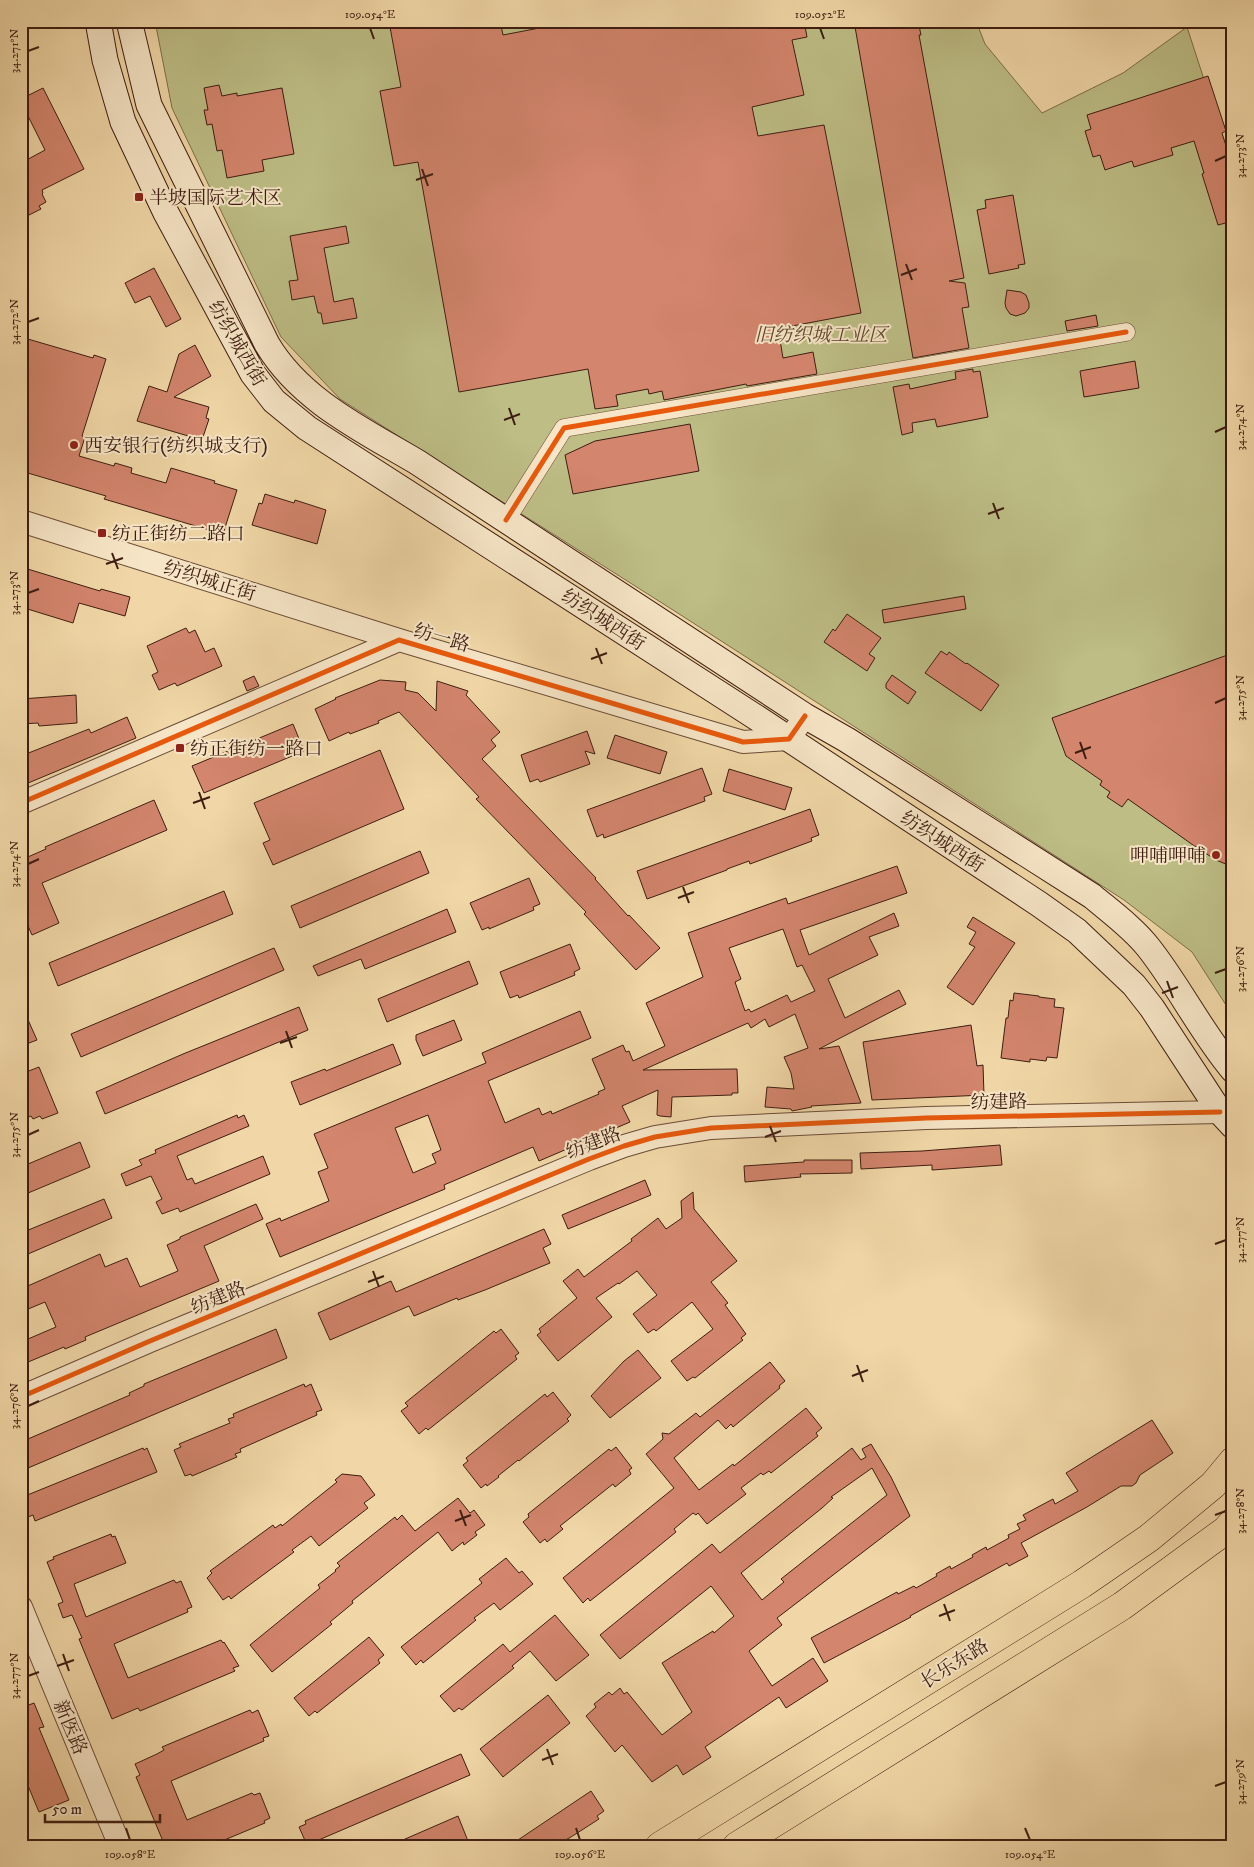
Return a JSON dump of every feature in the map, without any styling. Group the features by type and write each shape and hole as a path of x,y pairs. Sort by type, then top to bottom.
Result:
{"main road":[{"name":"纺织城西街","path":"98,21 105,60 117,102 133,144 165,211 235,342 253,374 274,401 307,428 789,740 1077,931 1134,985 1152,1008 1226,1119"},
{"name":"纺织城西街","path":"129,21 149,105 274,356 294,379 328,407 417,462 805,716 847,740 1092,896 1147,946 1169,975 1220,1054 1233,1070"},
{"name":"长乐东路","path":"660,1846 1082,1584 1149,1538 1213,1485 1233,1461"},
{"path":"737,1846 1122,1606 1226,1530 1233,1522"}],"street":[{"path":"506,520 564,428 1126,332"},
{"name":"纺织城正街","path":"21,521 399,640"},
{"name":"纺一路","path":"21,803 399,640 743,742 789,740"},
{"path":"789,740 805,716"},
{"name":"纺建路","path":"21,1397 150,1341 589,1159 656,1137 711,1128 916,1118 1226,1119"},
{"name":"新医路","path":"21,1608 120,1846"}],"green space":[{"name":"旧纺织城工业区","path":"155,21 976,21 985,44 1042,113 1123,73 1187,27 1233,169 1233,1016 1192,952 1124,900 673,610 340,399 281,337 172,108"}],"building":[{"path":"422,21 500,21 503,35 576,21 804,21 807,37 792,40 804,95 752,107 758,136 824,125 861,313 792,326 793,332 779,334 783,358 813,352 817,374 747,386 746,384 664,400 662,391 649,394 648,389 616,395 618,406 595,409 588,369 459,392 418,162 394,166 380,91 401,87 390,27"},
{"path":"854,21 918,21 964,278 949,281 965,283 969,307 962,308 969,348 913,358"},
{"path":"1208,76 1226,131 1222,133 1233,168 1233,221 1218,225 1194,141 1171,148 1173,155 1134,167 1132,161 1105,170 1100,155 1093,157 1085,131 1091,129 1087,115"},
{"path":"219,85 222,96 237,93 237,96 282,88 294,154 262,160 264,171 227,178 222,150 217,151 212,124 207,125 204,110 208,110 204,88"},
{"path":"43,88 84,169 42,190 46,202 39,206 41,209 21,219 21,163 45,150 21,99"},
{"path":"1013,195 1025,264 1018,265 1019,268 989,274 977,210 986,208 985,200"},
{"path":"346,226 349,243 324,248 334,302 353,298 357,318 323,324 314,296 292,300 289,281 298,280 290,236"},
{"path":"154,268 181,319 166,327 150,296 135,303 125,283"},
{"path":"1007,290 1021,292 1026,295 1029,308 1025,313 1016,316 1010,314 1005,303"},
{"path":"1096,315 1098,326 1067,331 1065,321"},
{"path":"21,337 93,358 94,355 106,359 82,436 85,437 79,456 114,466 115,463 132,468 131,473 166,483 171,468 215,481 214,483 237,490 223,534 104,499 106,496 21,471"},
{"path":"195,345 211,376 174,397 209,407 206,418 209,419 202,440 137,421 149,386 167,392 179,354"},
{"path":"1135,361 1139,388 1084,397 1080,371"},
{"path":"973,369 973,372 980,371 988,417 937,427 935,419 912,423 913,432 902,435 893,387 909,384 910,389 956,379 955,372"},
{"path":"690,424 699,471 573,494 565,455 595,441"},
{"path":"265,494 294,503 295,500 326,510 317,544 252,525 259,503 262,504"},
{"path":"21,567 100,591 101,589 130,597 125,616 79,603 73,623 21,607"},
{"path":"964,596 966,609 884,623 882,610"},
{"path":"847,614 881,638 869,654 875,658 867,671 824,642 833,629 835,631"},
{"path":"186,628 189,633 195,630 205,652 214,648 222,666 177,686 175,683 159,690 152,675 158,672 147,646"},
{"path":"941,651 947,655 949,652 999,685 981,711 925,673"},
{"path":"1233,653 1233,867 1216,860 1128,799 1122,807 1107,797 1110,792 1100,785 1102,781 1066,756 1052,718"},
{"path":"892,675 916,692 908,704 886,688 886,684"},
{"path":"254,676 259,686 247,691 243,681"},
{"path":"380,680 406,682 405,690 418,693 436,711 437,681 468,691 466,695 500,732 491,740 496,746 482,759 660,948 636,970 584,914 586,912 476,799 479,797 399,712 378,721 379,723 350,734 349,732 329,741 315,709 335,698"},
{"path":"76,695 77,723 39,726 38,723 21,724 21,699"},
{"path":"127,717 136,738 21,786 21,756 89,729 91,733"},
{"path":"293,724 304,751 204,793 192,766"},
{"path":"587,731 595,754 585,751 590,764 540,782 538,779 530,782 521,755"},
{"path":"615,735 667,752 660,774 607,758"},
{"path":"380,750 404,809 273,865 263,843 270,840 254,803"},
{"path":"702,768 712,794 704,797 705,801 604,838 603,834 597,837 587,810"},
{"path":"729,769 792,788 785,810 723,791"},
{"path":"154,800 167,830 42,883 59,923 32,935 21,910 21,860 46,849 45,847"},
{"path":"810,809 819,835 811,838 812,841 750,864 749,861 647,899 637,871"},
{"path":"420,851 429,873 300,928 291,906"},
{"path":"897,866 907,893 800,930 809,955 894,913 899,926 869,937 878,955 828,979 845,1018 899,990 906,1004 819,1049 839,1046 861,1103 811,1106 792,1111 791,1109 765,1107 767,1087 794,1089 791,1073 784,1057 808,1048 795,1014 769,1027 765,1019 751,1028 748,1023 643,1070 737,1069 738,1093 732,1093 732,1095 672,1097 671,1117 657,1115 658,1090 622,1106 630,1122 539,1161 533,1147 444,1185 445,1189 280,1257 266,1224 280,1218 281,1221 329,1201 318,1172 328,1168 314,1134 486,1063 482,1053 580,1011 591,1038 488,1081 505,1123 539,1108 542,1115 551,1111 552,1114 599,1094 598,1092 605,1089 592,1059 623,1045 626,1052 629,1051 633,1061 665,1046 646,1003 703,977 688,933 786,898 788,904","holes":["783,929 797,967 802,965 815,991 791,1002 787,995 751,1012 749,1009 745,1011 735,982 741,979 729,948","428,1115 441,1150 432,1154 436,1163 413,1173 395,1128"]},
{"path":"529,878 540,904 533,907 534,910 489,929 489,927 482,930 470,903"},
{"path":"224,891 233,914 58,986 49,963"},
{"path":"447,909 456,932 365,969 361,959 318,976 313,966"},
{"path":"973,917 1015,943 973,1005 947,987 975,947 969,944 976,932 967,927"},
{"path":"570,944 580,969 574,972 575,975 519,998 518,995 510,998 500,972"},
{"path":"274,948 284,970 81,1057 71,1034"},
{"path":"469,961 478,984 387,1022 378,999"},
{"path":"1014,993 1055,999 1054,1007 1064,1008 1057,1058 1047,1057 1046,1061 1030,1059 1030,1062 1001,1058 1006,1018 1008,1018 1010,1000 1013,1001"},
{"path":"21,1004 37,1040 21,1046"},
{"path":"299,1007 308,1030 105,1114 96,1092"},
{"path":"454,1020 462,1040 423,1056 416,1040 416,1035"},
{"path":"971,1025 977,1066 983,1065 984,1095 872,1100 863,1042"},
{"path":"393,1044 401,1064 300,1105 291,1082 325,1069 326,1071"},
{"path":"39,1067 58,1113 42,1119 40,1116 33,1119 31,1116 21,1120 21,1074"},
{"path":"237,1115 238,1118 244,1115 249,1126 177,1156 187,1180 192,1178 195,1184 263,1156 270,1174 180,1212 178,1208 162,1214 156,1202 162,1199 151,1176 126,1186 121,1174 142,1165 139,1160 156,1153 155,1150"},
{"path":"80,1142 90,1167 21,1196 21,1167"},
{"path":"1000,1145 1002,1165 932,1170 932,1165 861,1169 860,1153 922,1151"},
{"path":"804,1160 852,1160 852,1173 800,1174 801,1177 745,1182 744,1166 804,1162"},
{"path":"645,1180 651,1195 568,1229 562,1215"},
{"path":"693,1192 694,1209 737,1261 711,1282 728,1303 725,1305 746,1334 741,1338 743,1340 695,1378 693,1377 687,1381 671,1361 713,1329 692,1302 656,1331 654,1329 648,1333 633,1314 657,1295 637,1271 596,1298 612,1317 558,1361 537,1335 541,1332 539,1329 577,1298 563,1281 578,1269 584,1277 632,1241 631,1239 658,1218 666,1229 682,1218 681,1201"},
{"path":"104,1199 112,1218 21,1257 21,1233"},
{"path":"256,1204 263,1219 204,1246 219,1281 85,1337 86,1340 65,1349 64,1347 21,1365 21,1342 56,1327 45,1302 21,1312 21,1289 100,1254 105,1267 127,1258 140,1287 178,1271 167,1245 180,1239 180,1237"},
{"path":"544,1229 551,1244 543,1248 550,1263 485,1290 458,1300 457,1298 414,1316 409,1306 330,1340 318,1313 391,1281 396,1292"},
{"path":"276,1329 287,1358 21,1471 21,1442 130,1395 129,1393 144,1386 144,1384"},
{"path":"501,1329 519,1353 515,1356 517,1359 428,1430 426,1428 419,1434 401,1411 408,1406 405,1403 494,1331 496,1333"},
{"path":"638,1350 661,1378 610,1418 591,1396 624,1361"},
{"path":"770,1362 785,1381 779,1386 780,1388 733,1427 731,1424 726,1429 718,1420 674,1458 699,1490 733,1464 734,1466 806,1408 822,1428 816,1433 818,1436 771,1473 769,1471 763,1475 761,1473 741,1488 746,1494 707,1524 698,1513 696,1515 693,1513 674,1529 676,1532 590,1601 588,1598 583,1603 563,1578 674,1488 646,1454 663,1439 662,1433 669,1434 696,1413 700,1417"},
{"path":"304,1384 305,1387 311,1384 322,1410 316,1412 317,1415 240,1449 241,1452 235,1454 237,1457 192,1476 191,1474 185,1476 174,1450 181,1447 179,1444 230,1423 228,1419 234,1417 233,1414"},
{"path":"553,1392 571,1415 567,1419 569,1421 499,1477 481,1488 463,1465 468,1461 466,1458 545,1394 547,1397"},
{"path":"1152,1420 1173,1453 1140,1475 1132,1486 1121,1486 1021,1543 1028,1556 1009,1566 1007,1563 824,1663 811,1638 897,1592 898,1594 914,1586 916,1588 950,1566 951,1569 973,1557 972,1555 986,1547 987,1550 1009,1538 1008,1535 1020,1529 1017,1524 1026,1520 1023,1515 1053,1499 1055,1504 1078,1491 1066,1473"},
{"path":"871,1444 891,1477 910,1516 777,1618 782,1625 749,1651 772,1686 813,1658 828,1681 786,1708 779,1697 705,1747 711,1757 683,1775 677,1765 652,1782 622,1745 615,1752 586,1716 596,1707 594,1704 609,1692 612,1695 620,1688 624,1694 627,1692 662,1735 692,1712 662,1663 713,1631 714,1633 734,1616 711,1586 620,1659 600,1635 712,1544 720,1553 852,1448 861,1460 866,1457 862,1449","holes":["872,1468 887,1495 781,1579 784,1582 762,1600 741,1573 822,1508 833,1498 831,1497"]},
{"path":"616,1447 632,1468 629,1470 631,1474 615,1487 613,1484 560,1526 563,1529 547,1542 545,1539 540,1543 523,1522 529,1517 528,1514 609,1449 611,1451"},
{"path":"143,1448 144,1450 147,1448 157,1472 35,1521 33,1515 28,1517 21,1501 27,1498 25,1496"},
{"path":"342,1474 361,1476 375,1495 364,1503 368,1508 319,1546 311,1536 292,1550 294,1552 231,1599 229,1596 223,1600 207,1578 212,1573 210,1571 273,1525 275,1528 281,1524 282,1526 337,1482 335,1480"},
{"path":"458,1498 470,1513 474,1510 485,1525 475,1532 477,1535 464,1545 463,1542 452,1551 438,1532 352,1601 353,1603 330,1622 332,1624 272,1672 250,1645 320,1588 318,1585 340,1566 337,1563 395,1517 397,1520 402,1515 415,1531"},
{"path":"111,1534 112,1537 115,1536 126,1563 74,1584 86,1617 174,1580 176,1583 181,1581 192,1607 187,1609 188,1612 114,1644 128,1678 221,1640 239,1666 233,1668 235,1671 140,1711 138,1708 112,1719 79,1639 82,1638 72,1615 63,1618 58,1604 63,1602 47,1562 54,1559 53,1557"},
{"path":"506,1558 519,1573 522,1571 533,1584 500,1610 494,1603 423,1663 421,1660 416,1665 401,1647 482,1583 479,1579"},
{"path":"555,1615 589,1655 556,1681 530,1651 512,1666 514,1668 462,1710 459,1708 454,1712 440,1696 503,1644 510,1652"},
{"path":"369,1637 384,1655 378,1660 380,1663 317,1713 315,1711 309,1716 294,1698"},
{"path":"548,1695 570,1723 503,1777 480,1749"},
{"path":"34,1703 44,1727 39,1728 69,1800 39,1812 21,1769 21,1708"},
{"path":"250,1710 252,1713 258,1710 269,1736 263,1738 264,1741 171,1781 187,1820 252,1793 254,1795 260,1793 270,1818 264,1821 265,1823 210,1846 165,1846 136,1777 140,1775 135,1764 164,1750 162,1747"},
{"path":"461,1754 470,1775 307,1845 299,1827 306,1824 305,1821"},
{"path":"591,1791 604,1811 597,1816 599,1819 554,1846 509,1846"},
{"path":"458,1816 470,1846 389,1846"}],"cycle path":[{"path":"506,520 564,428 1126,332"},
{"path":"21,803 399,640 743,742 789,739 805,716"},
{"path":"21,1397 150,1341 589,1159 655,1137 711,1128 926,1118 1220,1112"}],"place":[{"name":"半坡国际艺术区","path":"139,197"},
{"name":"西安银行(纺织城支行)","path":"74,445"},
{"name":"纺正街纺二路口","path":"102,533"},
{"name":"纺正街纺一路口","path":"180,748"},
{"name":"呷哺呷哺","path":"1216,855"}]}
